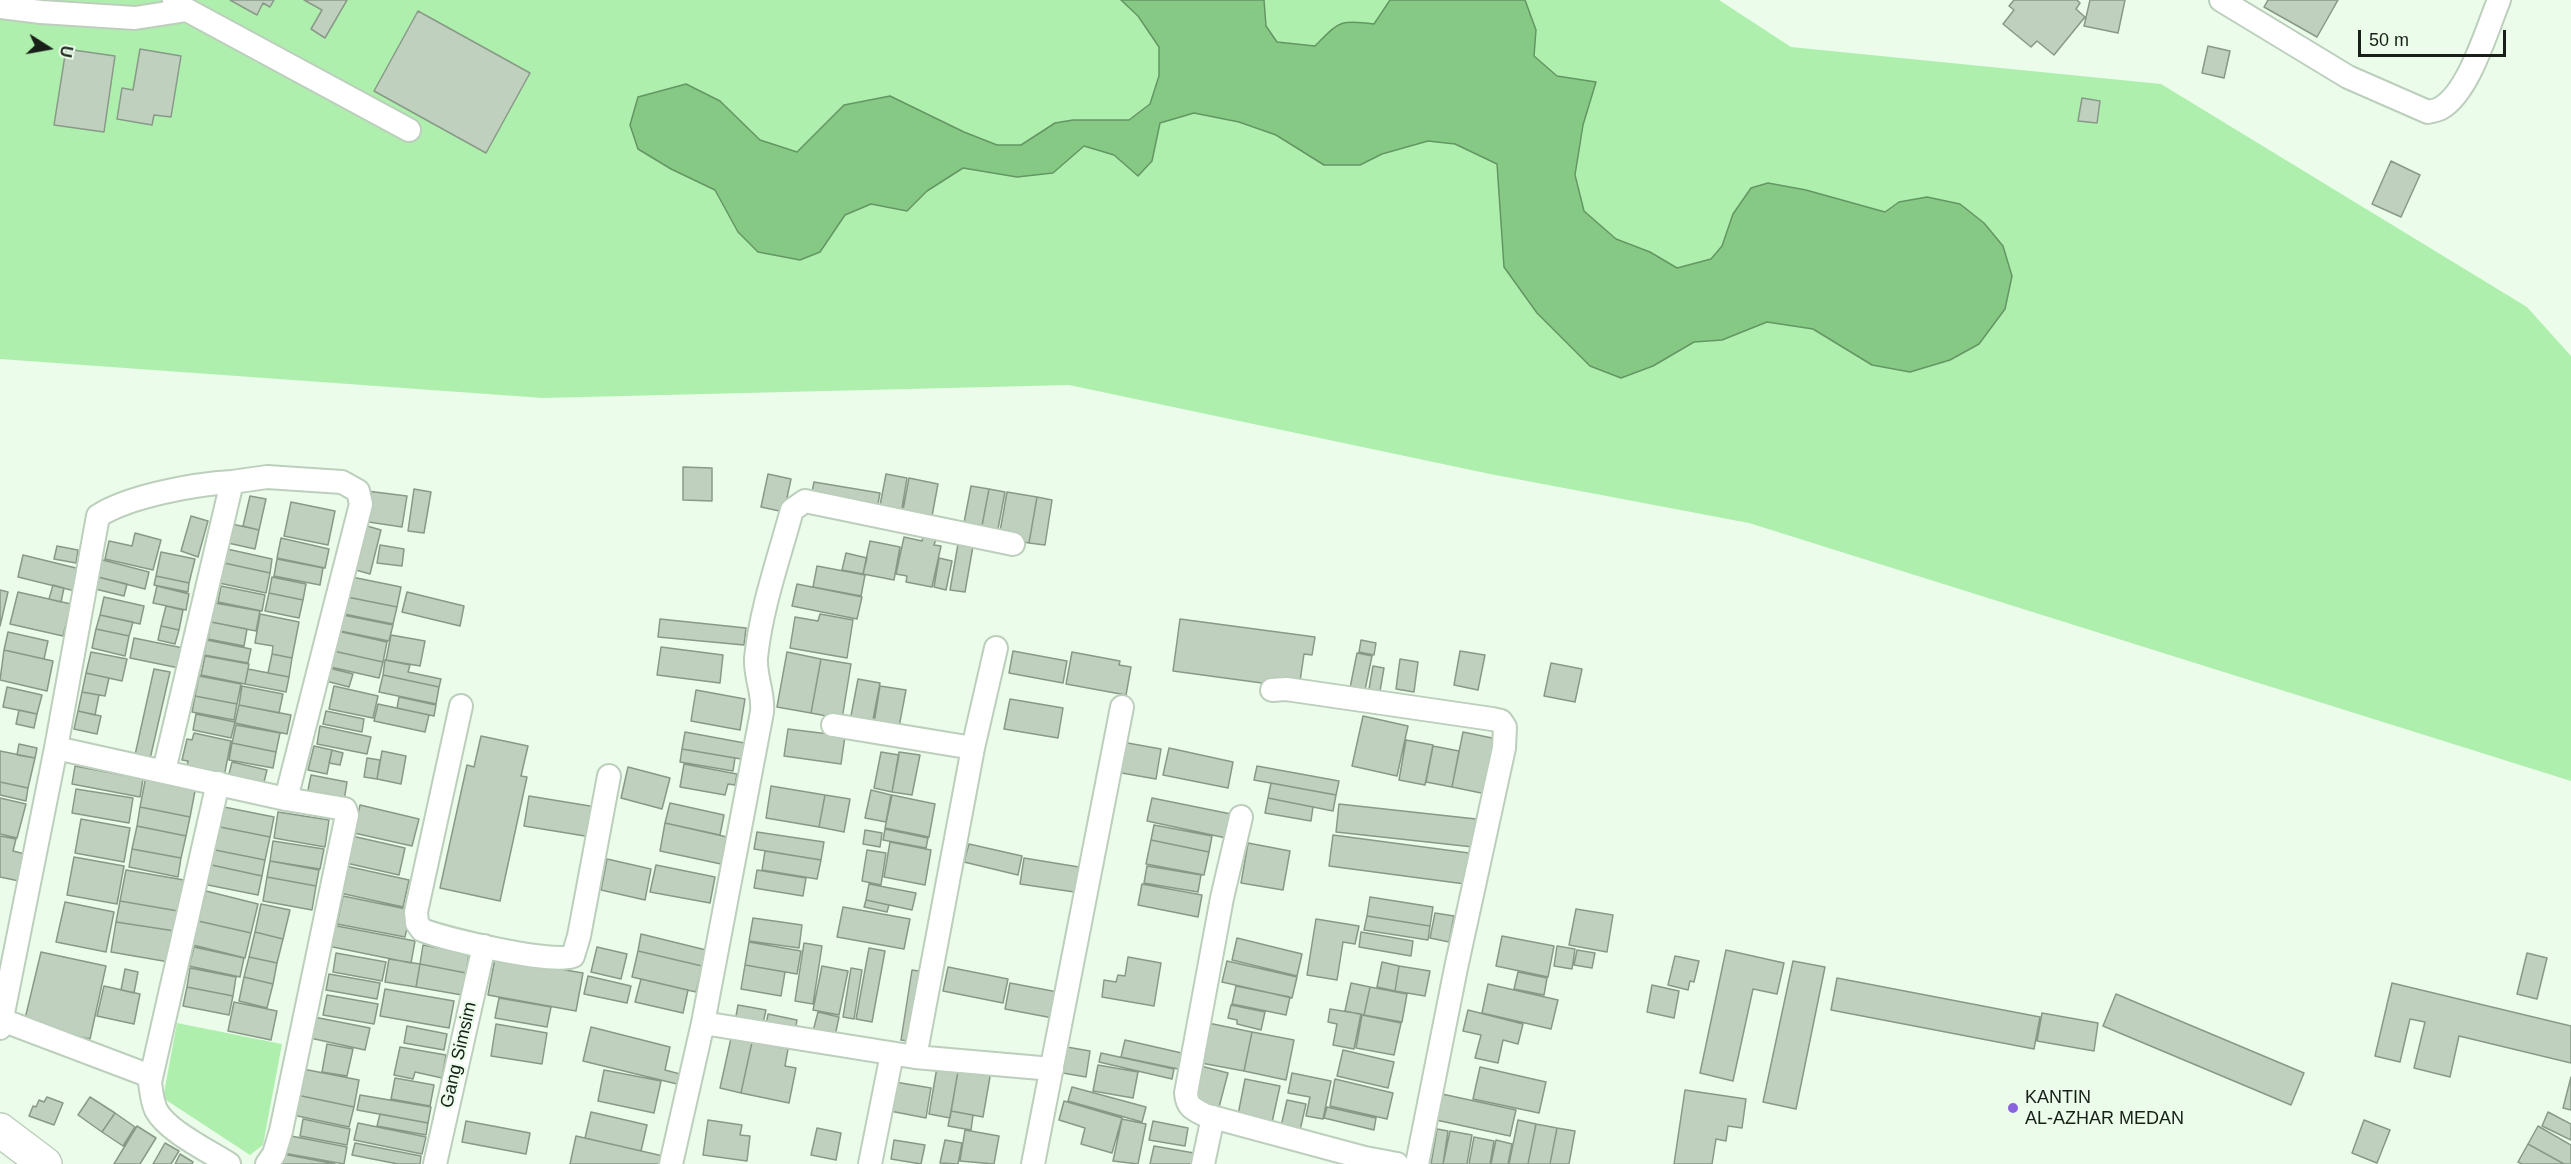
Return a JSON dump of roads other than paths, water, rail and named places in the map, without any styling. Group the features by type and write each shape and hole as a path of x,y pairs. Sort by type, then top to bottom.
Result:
{"main road":[{"path":"0,1130 45,1164"}],"street":[{"path":"2224,0 2348,77 2428,112 2441,108 2455,96 2465,80 2499,0"},
{"path":"0,7 135,18 180,5 410,130"},
{"path":"150,1076 1,1024 56,748 98,516 143,499 206,483 267,477 342,482 358,491 361,504 286,799"},
{"path":"164,771 232,482"},
{"path":"671,1164 703,1023 762,712 764,698 756,673 758,640 792,510 806,501 1013,544"},
{"path":"915,1057 973,748 996,648"},
{"path":"1272,690 1492,718 1501,721 1506,727 1504,748 1456,968 1417,1164"},
{"path":"461,706 416,912 417,923 422,930 484,946 560,959 573,956 579,936 609,776"},
{"path":"1033,1164 1122,707"},
{"path":"832,725 973,748"},
{"path":"56,748 286,799 345,809 347,815 280,1131 274,1154 267,1164"},
{"path":"218,783 150,1076 152,1098 157,1111 168,1124 229,1164"},
{"path":"1241,817 1222,898 1186,1094 1190,1108 1213,1117 1365,1158 1397,1164"},
{"name":"Gang Simsim","path":"435,1164 484,946"},
{"path":"703,1023 915,1057 1052,1069"},
{"path":"870,1164 892,1053"},
{"path":"1203,1164 1213,1117"}],"place":[{"name":"KANTIN AL-AZHAR MEDAN","path":"2013,1108"}]}
